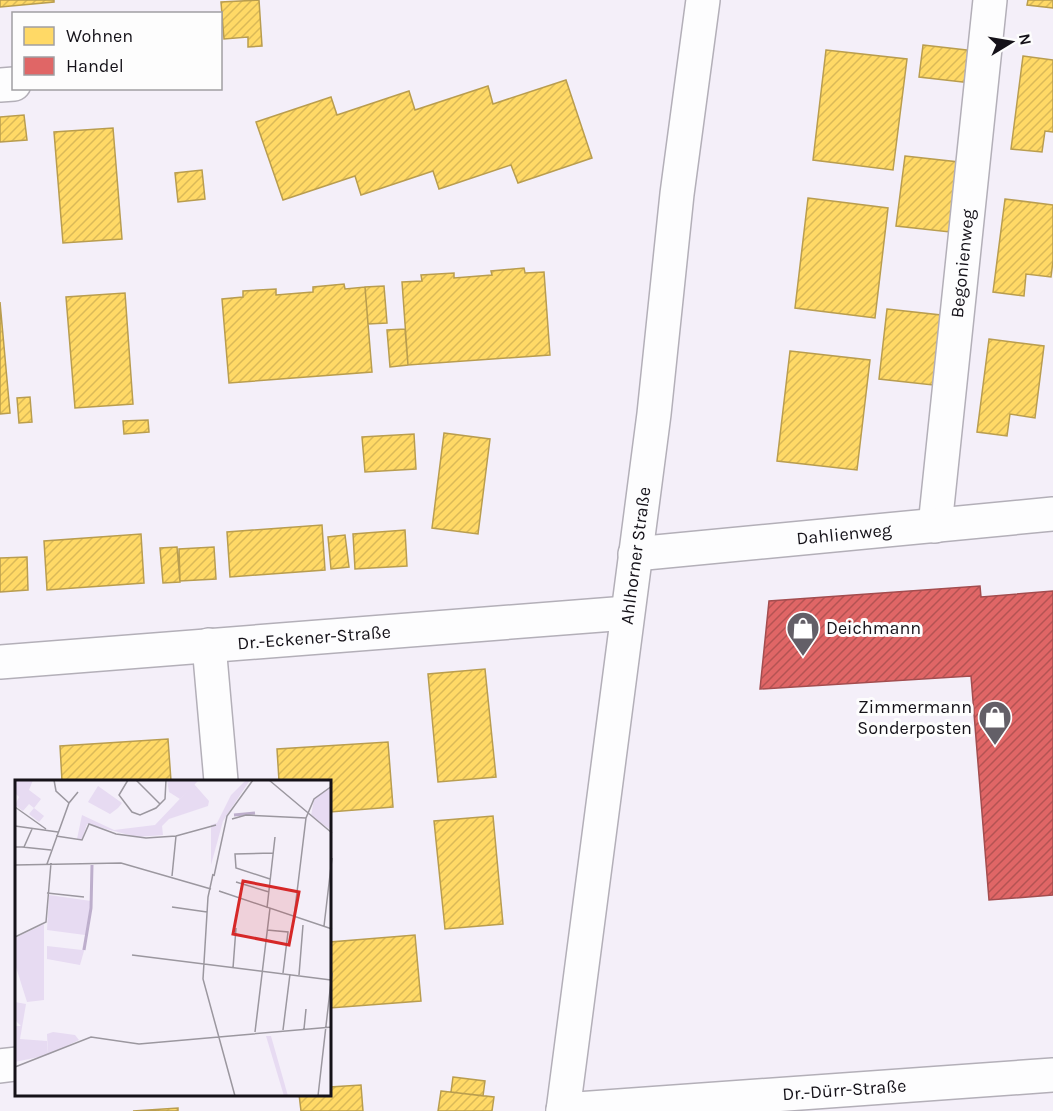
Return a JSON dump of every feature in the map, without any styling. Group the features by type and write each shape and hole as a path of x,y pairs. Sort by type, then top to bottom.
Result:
{"street":[{"name":"Ahlhorner Straße","path":"563,1111 654,414 677,194 703,0"},
{"name":"Begonienweg","path":"934,526 990,0"},
{"name":"Dahlienweg","path":"635,554 1053,514"},
{"name":"Dr.-Eckener-Straße","path":"0,662 627,613"},
{"path":"209,645 221,780"},
{"path":"0,1066 15,1064"},
{"name":"Dr.-Dürr-Straße","path":"563,1111 1053,1075"}],"building: Wohnen":[{"path":"0,0 54,0 54,2 0,7"},
{"path":"259,0 262,46 248,47 248,37 224,39 221,2"},
{"path":"1028,0 1053,0 1053,8 1027,5"},
{"path":"923,45 975,51 971,83 919,77"},
{"path":"826,50 907,59 893,170 813,160"},
{"path":"1023,56 1053,60 1053,132 1045,131 1042,152 1011,149"},
{"path":"566,80 592,158 518,183 511,165 439,189 433,171 361,195 355,176 283,200 256,122 331,97 337,115 409,91 415,110 488,86 493,104"},
{"path":"24,115 27,140 0,142 0,117"},
{"path":"113,128 122,239 63,243 54,132"},
{"path":"905,156 959,162 950,232 896,226"},
{"path":"202,170 205,199 178,202 175,173"},
{"path":"808,198 888,208 875,318 795,308"},
{"path":"1005,199 1053,205 1051,277 1026,274 1024,296 993,292"},
{"path":"524,268 525,273 544,272 550,355 408,365 402,282 422,281 421,275 454,273 454,278 492,275 491,271"},
{"path":"344,284 345,289 365,287 372,372 229,383 222,299 243,297 243,291 276,289 276,295 313,292 313,287"},
{"path":"384,286 387,323 368,324 365,287"},
{"path":"125,293 133,404 75,408 66,297"},
{"path":"0,302 10,413 0,414"},
{"path":"887,309 941,315 933,385 879,379"},
{"path":"405,329 408,365 390,367 387,330"},
{"path":"989,339 1044,346 1035,418 1010,414 1007,436 977,432"},
{"path":"790,351 870,360 857,470 777,461"},
{"path":"30,397 32,422 19,423 17,398"},
{"path":"148,420 149,432 124,434 123,421"},
{"path":"444,433 490,439 478,534 432,528"},
{"path":"414,434 416,469 365,472 362,437"},
{"path":"322,525 325,570 230,577 227,532"},
{"path":"405,530 407,566 355,569 353,534"},
{"path":"141,534 144,583 47,590 44,541"},
{"path":"345,535 349,567 331,569 328,537"},
{"path":"177,547 180,582 163,583 160,548"},
{"path":"214,547 216,579 180,581 179,549"},
{"path":"27,557 28,590 0,592 0,558"},
{"path":"485,669 496,777 438,782 428,674"},
{"path":"168,739 171,780 62,780 60,746"},
{"path":"388,742 393,807 332,812 332,780 279,780 277,749"},
{"path":"493,816 503,924 445,929 434,821"},
{"path":"415,935 421,1001 332,1008 332,942"},
{"path":"453,1077 485,1081 483,1096 451,1092"},
{"path":"361,1085 363,1111 301,1111 299,1096 332,1096 332,1087"},
{"path":"441,1091 494,1097 492,1111 438,1111"},
{"path":"178,1108 178,1111 133,1111"}],"building: Handel":[{"path":"980,586 981,597 1053,591 1053,895 989,900 971,676 760,689 769,601"}],"place":[{"name":"Deichmann","path":"803,657"},
{"name":"Zimmermann Sonderposten","path":"995,746"}]}
